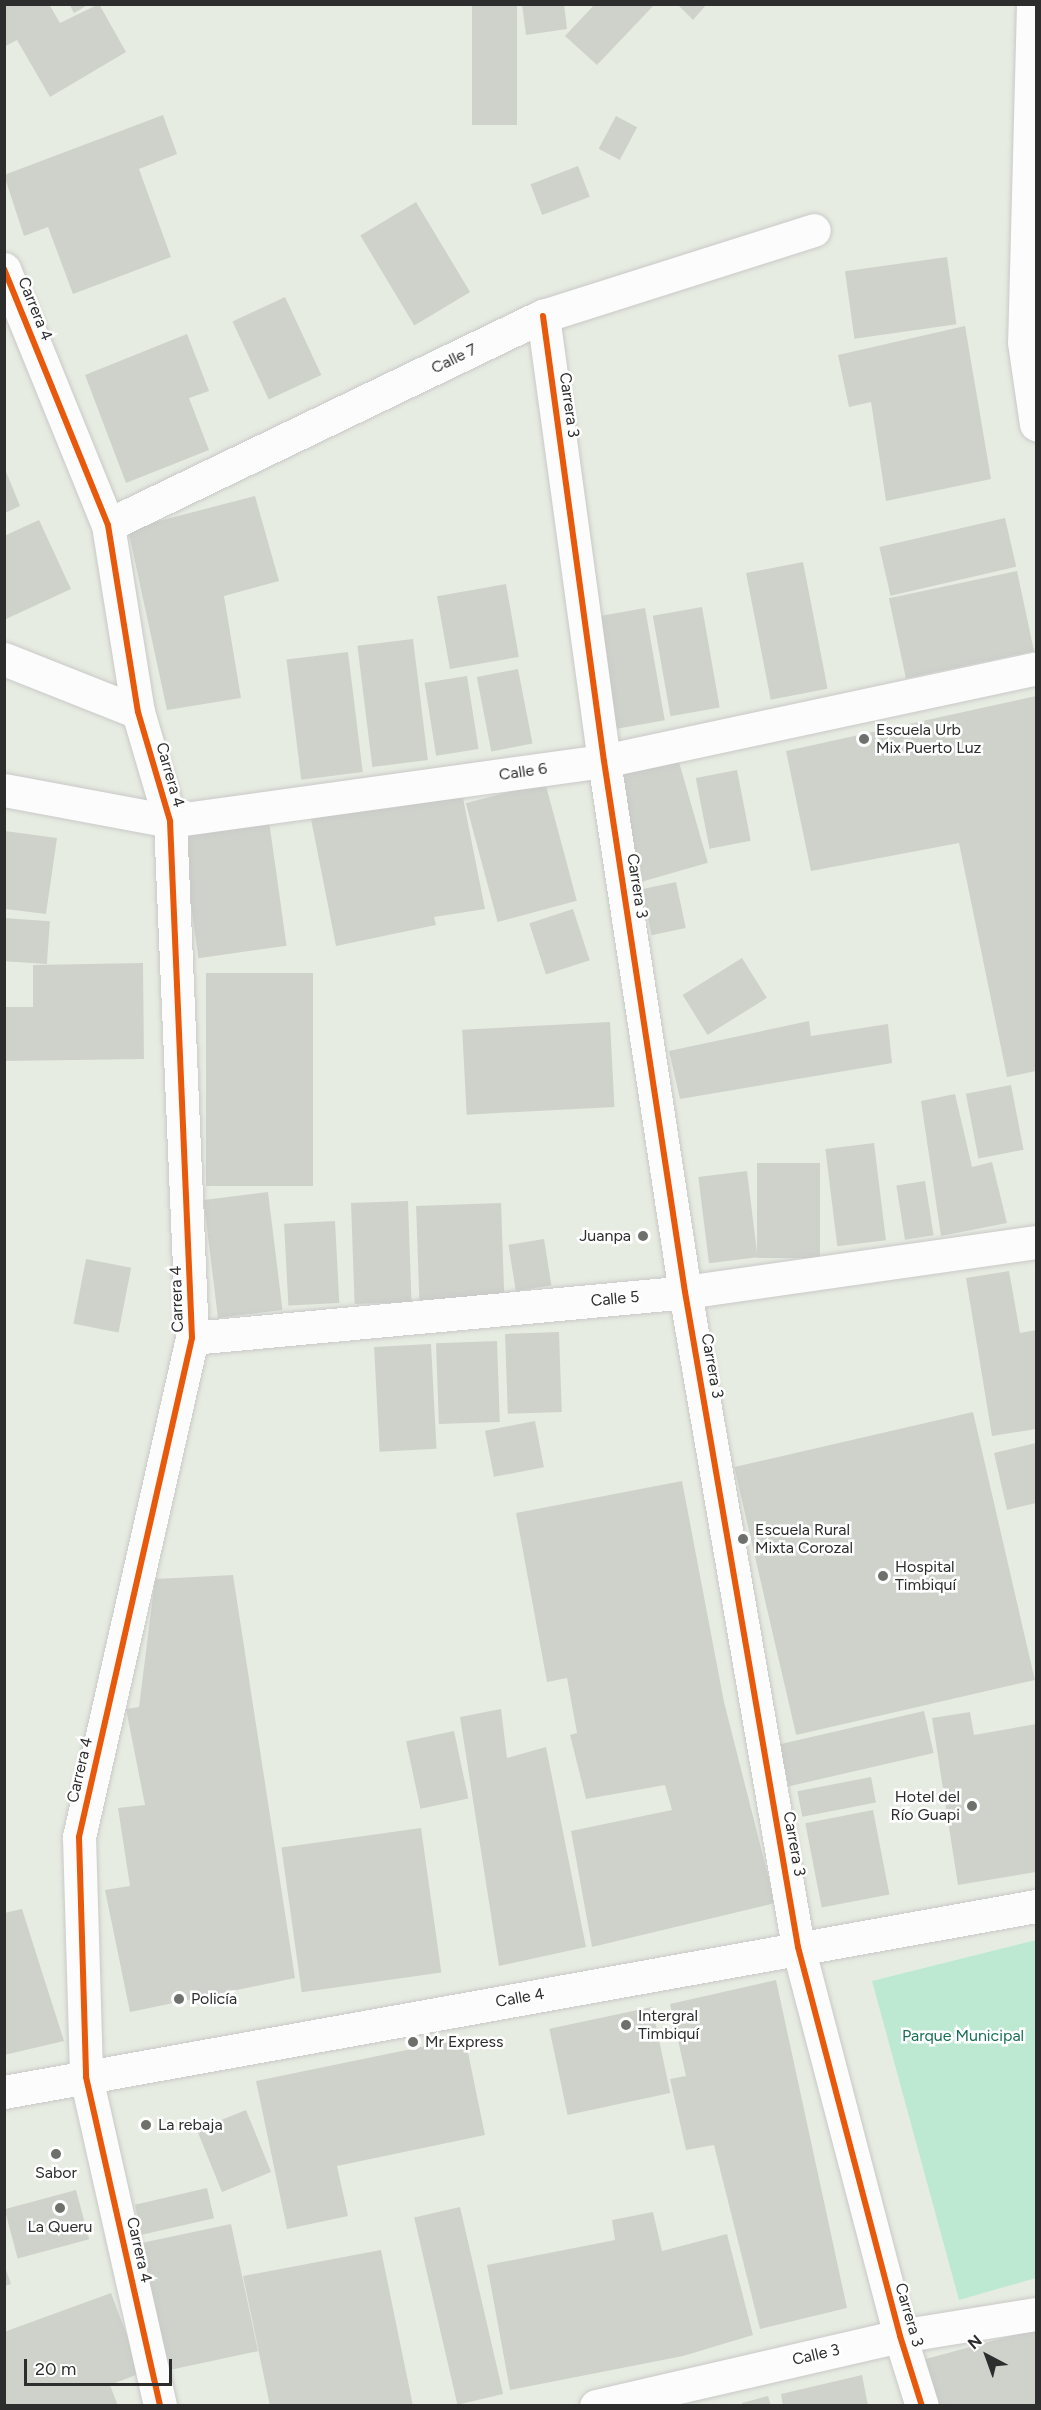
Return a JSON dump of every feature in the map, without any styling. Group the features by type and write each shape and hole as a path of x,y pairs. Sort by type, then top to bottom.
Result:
{"street":[{"path":"1033,4 1030,341 1036,424"},
{"name":"Calle 7","path":"108,525 543,316 814,230"},
{"name":"Carrera 4","path":"4,269 108,525 138,712 170,821 192,1338 79,1837 86,2077 160,2406"},
{"name":"Carrera 3","path":"543,316 604,761 685,1292 798,1947 900,2336 922,2406"},
{"path":"4,659 138,712"},
{"name":"Calle 6","path":"4,790 170,821 604,761 1036,668"},
{"name":"Calle 5","path":"192,1338 685,1292 1036,1242"},
{"name":"Calle 4","path":"4,2092 798,1947 1036,1906"},
{"name":"Calle 3","path":"596,2406 900,2336 1036,2314"}],"green space":[{"name":"Parque Municipal","path":"1036,1940 1036,2278 959,2300 872,1981"}],"building":[{"path":"4,4 49,4 60,23 99,4 126,52 50,97 17,40 4,47"},
{"path":"69,4 89,4 74,13"},
{"path":"472,4 517,4 517,125 472,125"},
{"path":"522,4 564,4 567,29 526,35"},
{"path":"595,4 655,4 597,65 565,36"},
{"path":"677,4 707,4 693,20"},
{"path":"163,115 177,154 139,169 171,257 73,294 48,227 24,236 4,175"},
{"path":"616,116 637,127 620,160 599,149"},
{"path":"578,166 590,197 542,215 530,184"},
{"path":"416,202 470,292 414,325 360,235"},
{"path":"947,257 956,324 854,339 845,271"},
{"path":"285,297 321,375 269,399 232,322"},
{"path":"965,326 991,479 886,501 871,402 849,407 838,355"},
{"path":"187,334 209,391 189,398 209,450 126,483 85,375"},
{"path":"5,469 20,506 5,513"},
{"path":"255,496 279,581 224,596 241,698 167,710 128,529"},
{"path":"1005,518 1016,567 891,596 879,547"},
{"path":"39,520 71,589 6,619 4,536"},
{"path":"803,562 828,689 771,700 746,573"},
{"path":"1017,571 1034,651 906,678 889,598"},
{"path":"506,584 519,657 450,669 437,596"},
{"path":"702,607 720,707 670,716 653,616"},
{"path":"645,608 665,720 609,730 589,618"},
{"path":"413,639 428,760 372,767 357,646"},
{"path":"348,652 363,772 301,780 286,660"},
{"path":"518,669 533,744 491,752 477,677"},
{"path":"467,676 479,749 436,756 425,683"},
{"path":"1036,696 1036,1071 1007,1077 959,843 811,871 786,751"},
{"path":"677,755 708,863 643,881 612,774"},
{"path":"737,770 751,841 710,849 696,778"},
{"path":"545,782 577,901 498,922 466,803"},
{"path":"462,793 485,909 434,917 436,925 336,946 311,819"},
{"path":"269,821 287,946 198,958 181,833"},
{"path":"5,831 57,838 46,914 5,909"},
{"path":"676,882 686,928 652,935 642,889"},
{"path":"573,909 590,960 546,975 529,923"},
{"path":"4,918 50,921 47,964 4,961"},
{"path":"742,958 767,998 708,1035 683,995"},
{"path":"143,963 144,1059 4,1061 4,1007 33,1007 33,965"},
{"path":"206,973 313,973 313,1186 206,1186"},
{"path":"809,1021 811,1036 888,1024 892,1063 680,1099 669,1051"},
{"path":"610,1022 614,1107 467,1115 462,1030"},
{"path":"1011,1085 1024,1150 978,1159 966,1094"},
{"path":"955,1094 972,1167 992,1162 1007,1223 941,1236 921,1101"},
{"path":"874,1143 886,1240 837,1246 825,1149"},
{"path":"757,1163 820,1163 820,1258 757,1258"},
{"path":"747,1171 758,1257 709,1263 698,1177"},
{"path":"925,1181 934,1235 905,1240 896,1186"},
{"path":"268,1192 283,1310 218,1318 203,1200"},
{"path":"408,1201 412,1302 355,1304 351,1203"},
{"path":"501,1203 504,1297 419,1300 416,1206"},
{"path":"335,1221 339,1303 288,1306 284,1224"},
{"path":"544,1239 551,1285 516,1291 508,1245"},
{"path":"86,1259 131,1268 119,1333 73,1324"},
{"path":"1009,1271 1020,1333 1036,1330 1036,1429 992,1436 966,1278"},
{"path":"559,1332 562,1412 508,1414 505,1334"},
{"path":"497,1341 500,1422 439,1424 436,1343"},
{"path":"431,1344 436,1449 380,1452 374,1347"},
{"name":"Hospital Timbiquí","path":"973,1412 1035,1680 796,1735 734,1467"},
{"path":"535,1421 544,1467 494,1477 485,1431"},
{"path":"1036,1443 1036,1503 1007,1510 994,1453"},
{"path":"682,1481 724,1702 775,1903 592,1947 571,1831 672,1810 665,1785 586,1799 570,1735 577,1733 567,1678 547,1682 516,1513"},
{"path":"233,1575 295,1978 130,2012 105,1890 130,1886 118,1808 145,1805 126,1709 139,1707 155,1579"},
{"path":"501,1709 507,1758 546,1747 586,1947 499,1966 460,1717"},
{"path":"924,1711 934,1753 788,1786 779,1745"},
{"path":"970,1712 974,1735 1036,1724 1036,1872 958,1885 932,1718"},
{"path":"454,1731 468,1798 420,1809 406,1741"},
{"path":"871,1777 876,1803 802,1817 797,1791"},
{"path":"873,1810 889,1894 822,1908 805,1823"},
{"path":"421,1828 441,1973 302,1992 281,1848"},
{"path":"22,1909 64,2041 4,2055 4,1913"},
{"path":"776,1980 847,2308 760,2329 714,2145 686,2150 670,2079 686,2076 670,2004"},
{"path":"652,2007 670,2093 568,2115 549,2029"},
{"path":"465,2038 485,2135 337,2166 348,2216 287,2229 256,2081"},
{"path":"246,2110 271,2172 222,2192 197,2130"},
{"path":"207,2188 214,2218 142,2235 135,2205"},
{"path":"76,2190 89,2239 18,2258 5,2209"},
{"path":"460,2207 503,2394 457,2405 414,2218"},
{"path":"653,2212 662,2251 727,2234 753,2335 683,2356 510,2390 487,2265 615,2240 612,2220"},
{"path":"231,2224 258,2351 160,2372 133,2245"},
{"path":"381,2250 413,2406 270,2406 243,2276"},
{"path":"4,2264 11,2284 4,2286"},
{"path":"111,2293 141,2373 110,2385 118,2406 4,2406 4,2332"},
{"path":"1036,2329 1036,2406 934,2406 922,2360"},
{"path":"862,2375 868,2406 783,2406 781,2394"},
{"path":"768,2396 771,2406 742,2406 742,2403"}],"cycle path":[{"path":"4,269 108,525 138,712 170,821 192,1338 79,1837 86,2077 160,2406"},
{"path":"543,316 604,761 685,1292 798,1947 900,2336 922,2406"}],"place":[{"name":"Escuela Urb Mix Puerto Luz","path":"864,739"},
{"name":"Juanpa","path":"643,1236"},
{"name":"Escuela Rural Mixta Corozal","path":"743,1539"},
{"name":"Hospital Timbiquí","path":"883,1576"},
{"name":"Hotel del Río Guapi","path":"972,1806"},
{"name":"Policía","path":"179,1999"},
{"name":"Intergral Timbiquí","path":"626,2025"},
{"name":"Mr Express","path":"413,2042"},
{"name":"La rebaja","path":"146,2125"},
{"name":"Sabor","path":"56,2154"},
{"name":"La Queru","path":"60,2208"}]}
